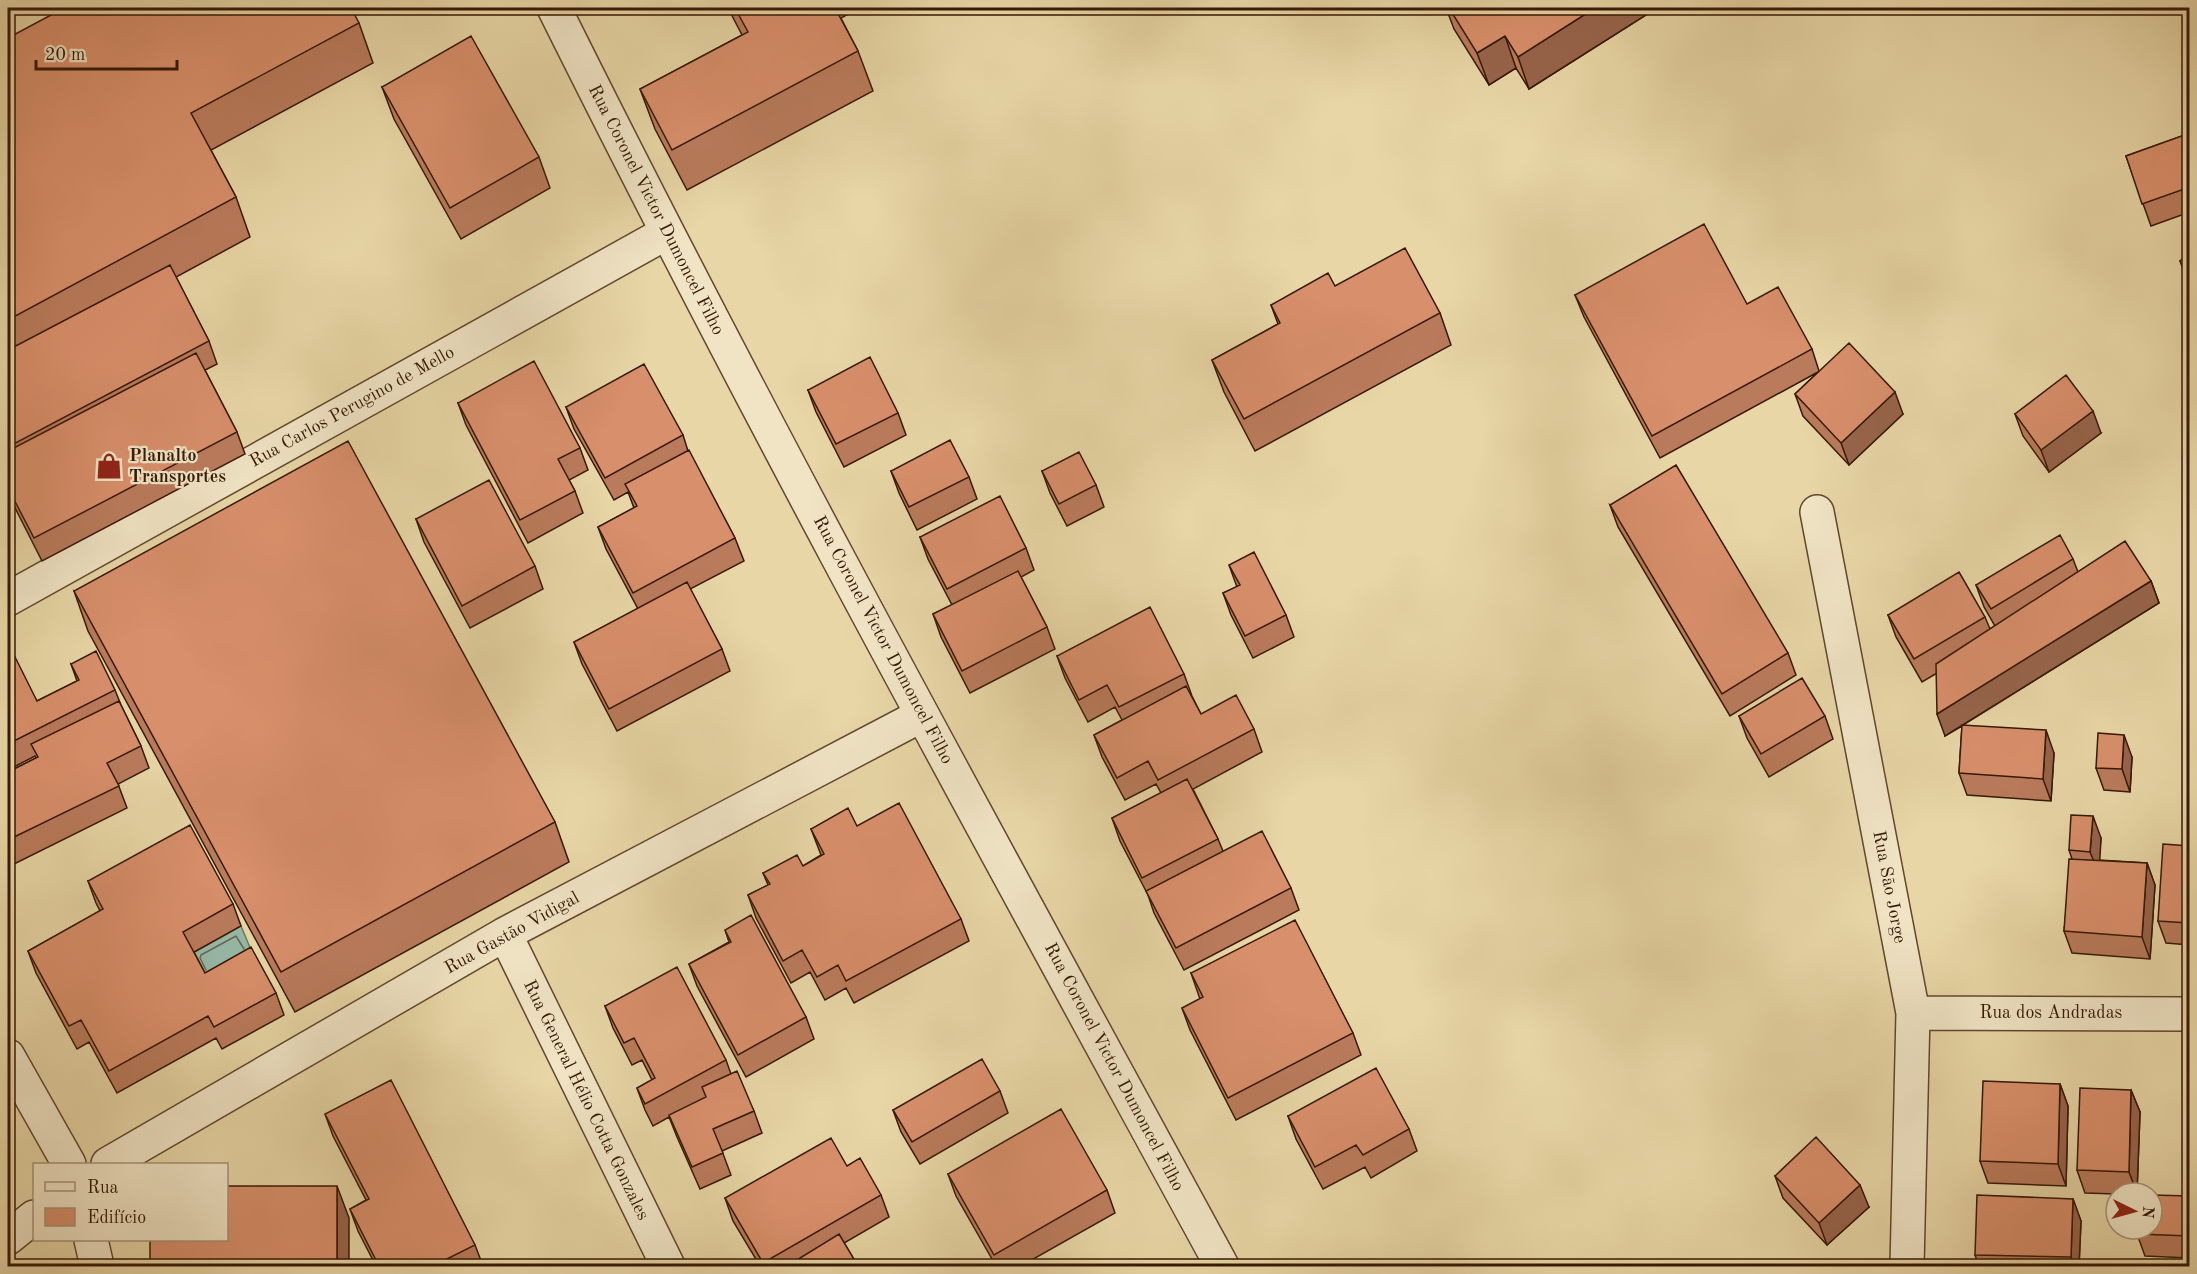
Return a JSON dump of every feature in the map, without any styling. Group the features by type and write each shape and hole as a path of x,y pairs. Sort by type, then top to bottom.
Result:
{"street":[{"name":"Rua Coronel Victor Dumoncel Filho","path":"554,8 666,233 922,715 1222,1266"},
{"name":"Rua Carlos Perugino de Mello","path":"8,599 666,233"},
{"name":"Rua São Jorge","path":"1817,513 1913,1013 1908,1266"},
{"name":"Rua Gastão Vidigal","path":"110,1163 505,934 922,715"},
{"name":"Rua General Hélio Cotta Gonzales","path":"505,934 668,1266"},
{"name":"Rua dos Andradas","path":"1913,1013 2190,1014"},
{"path":"8,1056 68,1163"},
{"path":"8,1238 33,1218"},
{"path":"91,1241 97,1266"}],"water":[{"path":"241,926 259,969 213,995 191,954"}],"building":[{"path":"64,8 351,8 359,23 191,113 236,197 8,320 8,38"},
{"path":"735,8 835,8 858,51 672,150 640,89 748,32"},
{"path":"1449,8 1595,8 1518,57 1505,36 1477,53"},
{"path":"471,36 539,157 450,208 382,87"},
{"path":"2190,133 2190,187 2142,204 2126,156"},
{"path":"1704,224 1747,304 1778,287 1812,349 1652,436 1575,295"},
{"path":"1405,248 1440,313 1244,419 1212,360 1280,323 1271,305 1328,273 1335,286"},
{"path":"2190,254 2190,274 2180,261"},
{"path":"170,265 209,341 8,447 8,350"},
{"path":"1849,343 1895,392 1841,443 1795,394"},
{"path":"196,353 237,432 34,538 8,488 8,451"},
{"path":"870,357 898,413 836,444 808,390"},
{"path":"534,361 580,448 558,459 575,491 520,520 458,403"},
{"path":"644,364 683,435 605,478 566,407"},
{"path":"2066,375 2093,411 2041,450 2015,414"},
{"path":"950,440 969,477 909,507 891,471"},
{"path":"348,441 555,822 281,972 74,591"},
{"path":"689,450 735,538 633,593 598,527 637,506 625,484"},
{"path":"1079,452 1096,485 1059,504 1042,471"},
{"path":"1676,465 1788,653 1722,694 1610,505"},
{"path":"489,480 535,566 462,606 416,519"},
{"path":"1000,496 1026,548 947,589 920,537"},
{"path":"2060,535 2073,559 1991,609 1976,585"},
{"path":"2125,541 2151,581 1937,714 1936,664"},
{"path":"1254,552 1286,615 1245,636 1223,593 1240,585 1229,565"},
{"path":"1018,571 1047,627 962,671 933,614"},
{"path":"1959,572 1985,617 1914,659 1888,615"},
{"path":"687,582 722,649 609,709 574,642"},
{"path":"1150,607 1184,674 1119,707 1107,685 1079,700 1057,656"},
{"path":"96,651 115,690 8,744 8,658 14,655 37,701 79,680 71,664"},
{"path":"1802,678 1825,716 1761,754 1739,716"},
{"path":"1186,686 1201,714 1236,695 1254,729 1158,780 1148,761 1117,778 1094,735"},
{"path":"119,701 141,746 107,763 119,786 8,840 8,772 38,757 31,744"},
{"path":"1962,725 2046,730 2043,779 1959,773"},
{"path":"2098,733 2124,735 2122,769 2096,768"},
{"path":"1187,779 1218,839 1142,878 1112,818"},
{"path":"899,803 961,919 846,981 838,965 817,977 802,950 783,961 748,895 770,884 763,873 797,855 803,866 824,854 811,829 848,808 857,826"},
{"path":"2071,815 2093,816 2090,852 2069,850"},
{"path":"190,825 233,904 183,932 205,973 251,947 276,993 214,1027 208,1016 109,1071 81,1020 69,1026 28,951 103,909 88,881"},
{"path":"1262,831 1291,888 1176,948 1146,891"},
{"path":"2163,844 2190,846 2189,923 2158,921"},
{"path":"2069,859 2147,863 2142,937 2064,931"},
{"path":"751,915 806,1017 738,1055 689,964 731,942 725,930"},
{"path":"1295,920 1353,1033 1228,1098 1182,1008 1203,997 1191,973"},
{"path":"677,967 726,1060 645,1104 637,1088 655,1078 634,1038 624,1043 605,1006"},
{"path":"982,1059 1000,1091 912,1142 893,1110"},
{"path":"1376,1068 1409,1129 1363,1155 1356,1145 1315,1167 1288,1116"},
{"path":"737,1071 754,1111 713,1129 723,1153 692,1167 669,1115 706,1097 702,1087"},
{"path":"391,1080 475,1245 433,1266 379,1266 350,1209 369,1199 325,1114"},
{"path":"1983,1081 2060,1084 2058,1164 1980,1161"},
{"path":"2080,1088 2131,1090 2129,1172 2077,1170"},
{"path":"1061,1109 1107,1190 994,1255 948,1174"},
{"path":"1816,1137 1860,1185 1819,1223 1775,1176"},
{"path":"831,1138 847,1166 860,1158 881,1195 763,1263 725,1198"},
{"path":"228,1186 337,1186 337,1266 150,1266 150,1241 228,1241"},
{"path":"1977,1195 2073,1199 2071,1257 1975,1255"},
{"path":"2164,1195 2190,1196 2190,1236 2164,1235"},
{"path":"839,1234 858,1266 787,1266"},
{"path":"1694,1262 1796,1266 1694,1266"}],"place":[{"name":"Planalto Transportes","path":"109,466"}]}
